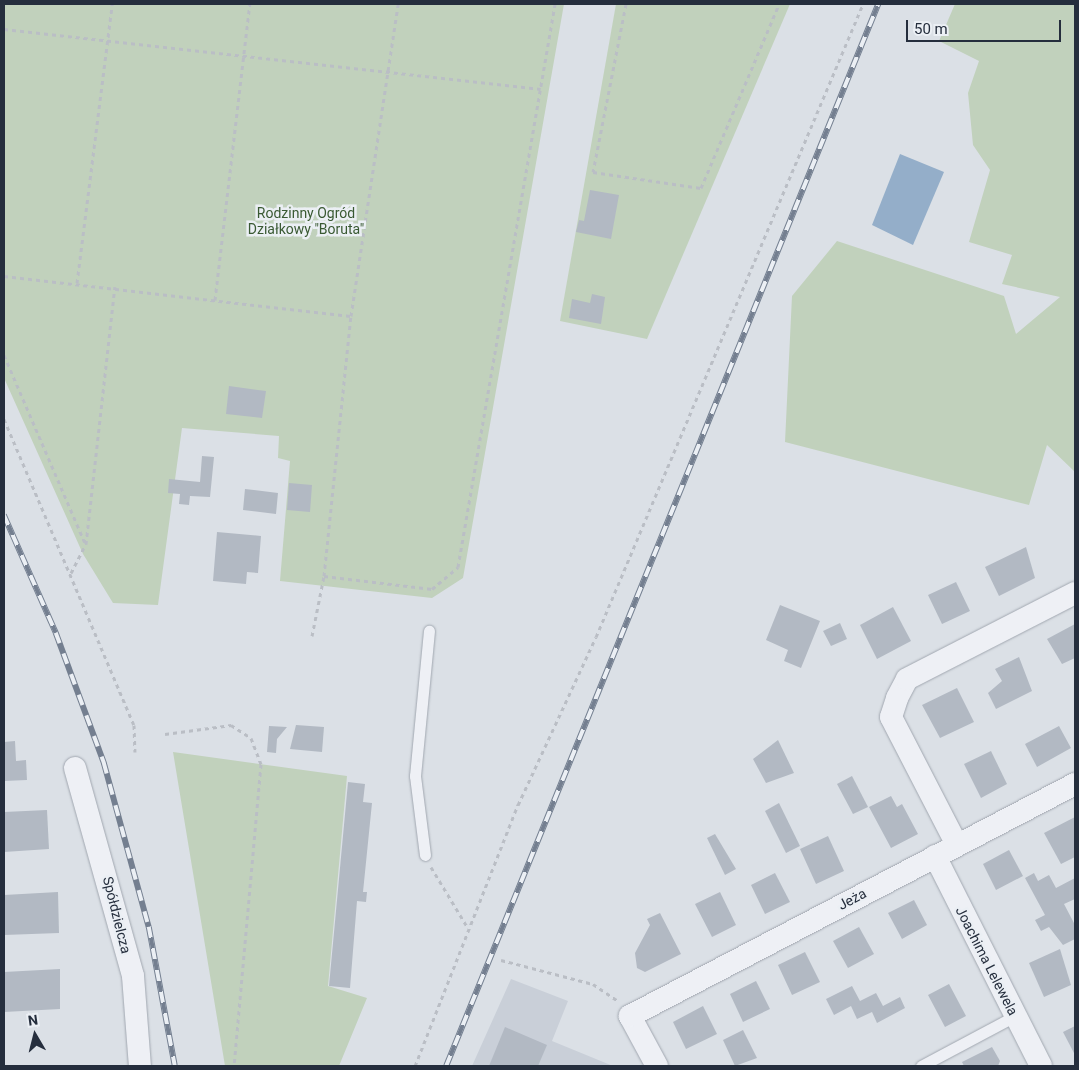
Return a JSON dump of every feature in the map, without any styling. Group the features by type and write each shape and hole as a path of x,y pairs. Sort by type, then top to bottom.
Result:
{"street":[{"path":"957,845 891,717 897,698 907,679 1075,593"},
{"name":"Spółdzielcza","path":"74,768 133,976 140,1066"},
{"name":"Jeża","path":"630,1016 1075,784"},
{"name":"Joachima Lelewela","path":"934,856 1041,1066"},
{"path":"630,1016 657,1066"}],"lane":[{"path":"425,855 416,776 429,631"},
{"path":"921,1066 1015,1016"}],"path":[{"path":"77,283 112,4"},
{"path":"215,300 242,55 250,4"},
{"path":"312,636 324,576 351,316 390,70 398,4"},
{"path":"324,576 432,589 458,567 555,4"},
{"path":"626,4 593,172 701,188 778,4"},
{"path":"415,1066 469,928 863,4"},
{"path":"4,29 390,70 541,89"},
{"path":"4,276 115,287 351,316"},
{"path":"71,573 86,544 115,287"},
{"path":"4,355 86,544"},
{"path":"4,419 134,725 135,752"},
{"path":"165,734 231,725 251,738 261,764 234,1066"},
{"path":"425,855 448,901 469,928"},
{"path":"501,960 593,984 611,992 630,1016"}],"shaded area":[{"path":"511,979 568,1001 552,1041 613,1066 472,1066"}],"green space":[{"name":"Rodzinny Ogród Działkowy \"Boruta\"","path":"4,4 564,4 463,578 432,598 280,581 290,461 278,458 279,436 182,428 158,605 113,603 83,554 4,378"},
{"path":"616,4 790,4 647,339 560,321"},
{"path":"955,4 1075,4 1075,472 1047,445 1029,505 785,442 792,296 837,241 1004,296 1016,334 1060,297 1002,284 1012,255 969,242 990,170 973,145 968,93 979,61 939,41"},
{"path":"173,752 347,776 328,986 367,998 339,1066 225,1066"}],"water":[{"path":"900,154 944,172 913,245 872,225"}],"building":[{"path":"590,190 619,195 611,239 576,232 579,220 584,221"},
{"path":"592,294 605,297 601,324 569,318 572,299 590,303"},
{"path":"229,386 266,391 262,418 226,414"},
{"path":"202,456 214,457 210,497 190,496 189,505 179,504 180,494 168,493 169,479 200,482"},
{"path":"289,483 312,485 310,512 287,510"},
{"path":"245,489 278,493 276,514 243,510"},
{"path":"217,532 261,536 258,573 247,572 246,584 213,581"},
{"path":"1026,547 1035,578 999,596 985,567"},
{"path":"956,582 970,611 942,624 928,595"},
{"path":"780,605 820,621 801,668 784,661 788,650 766,640"},
{"path":"893,607 911,641 877,659 860,625"},
{"path":"840,623 847,639 831,646 823,631"},
{"path":"1075,624 1075,658 1062,664 1047,639"},
{"path":"1019,657 1032,691 996,709 988,693 1002,681 995,669"},
{"path":"957,688 974,722 940,738 922,705"},
{"path":"296,725 324,727 322,752 290,749"},
{"path":"269,726 287,727 277,739 276,753 267,752"},
{"path":"1059,726 1071,748 1037,767 1025,744"},
{"path":"778,740 794,773 766,783 753,759"},
{"path":"15,741 16,761 26,760 27,780 4,781 4,742"},
{"path":"991,751 1007,784 981,798 964,764"},
{"path":"852,776 868,807 853,814 837,784"},
{"path":"348,782 365,784 363,802 372,803 363,892 367,892 366,902 357,901 350,988 329,986"},
{"path":"891,796 897,807 902,804 918,834 891,848 869,807"},
{"path":"779,803 800,846 786,853 765,811"},
{"path":"47,810 49,849 4,852 4,812"},
{"path":"1075,817 1075,857 1061,864 1044,833"},
{"path":"715,834 736,869 725,875 707,838"},
{"path":"828,836 844,871 816,884 800,849"},
{"path":"1009,850 1023,876 996,890 983,864"},
{"path":"775,873 790,902 765,914 751,885"},
{"path":"1034,873 1038,881 1049,875 1056,888 1075,878 1075,899 1064,904 1075,925 1075,939 1063,945 1049,927 1041,931 1035,920 1045,915 1025,878"},
{"path":"58,892 59,933 4,935 4,895"},
{"path":"720,892 736,925 712,937 695,904"},
{"path":"914,900 927,925 902,939 888,913"},
{"path":"660,913 681,954 645,972 637,968 635,953 650,925 647,919"},
{"path":"859,927 874,954 848,968 833,941"},
{"path":"1060,949 1071,985 1044,997 1029,963"},
{"path":"805,952 820,982 792,995 778,965"},
{"path":"60,969 60,1009 4,1012 4,972"},
{"path":"756,981 770,1009 743,1022 730,994"},
{"path":"949,984 966,1016 945,1027 928,995"},
{"path":"852,986 860,1001 876,993 883,1006 900,997 905,1008 877,1023 872,1012 857,1019 851,1006 834,1015 826,999"},
{"path":"703,1006 717,1034 686,1049 673,1022"},
{"path":"1075,1026 1075,1055 1063,1032"},
{"path":"505,1027 547,1045 538,1066 489,1066"},
{"path":"743,1030 757,1058 735,1066 723,1040"},
{"path":"992,1047 1000,1061 998,1066 964,1066 962,1062"}],"railway":[{"path":"446,1066 878,4"},
{"path":"4,515 56,633 104,763 149,927 175,1066"}]}
